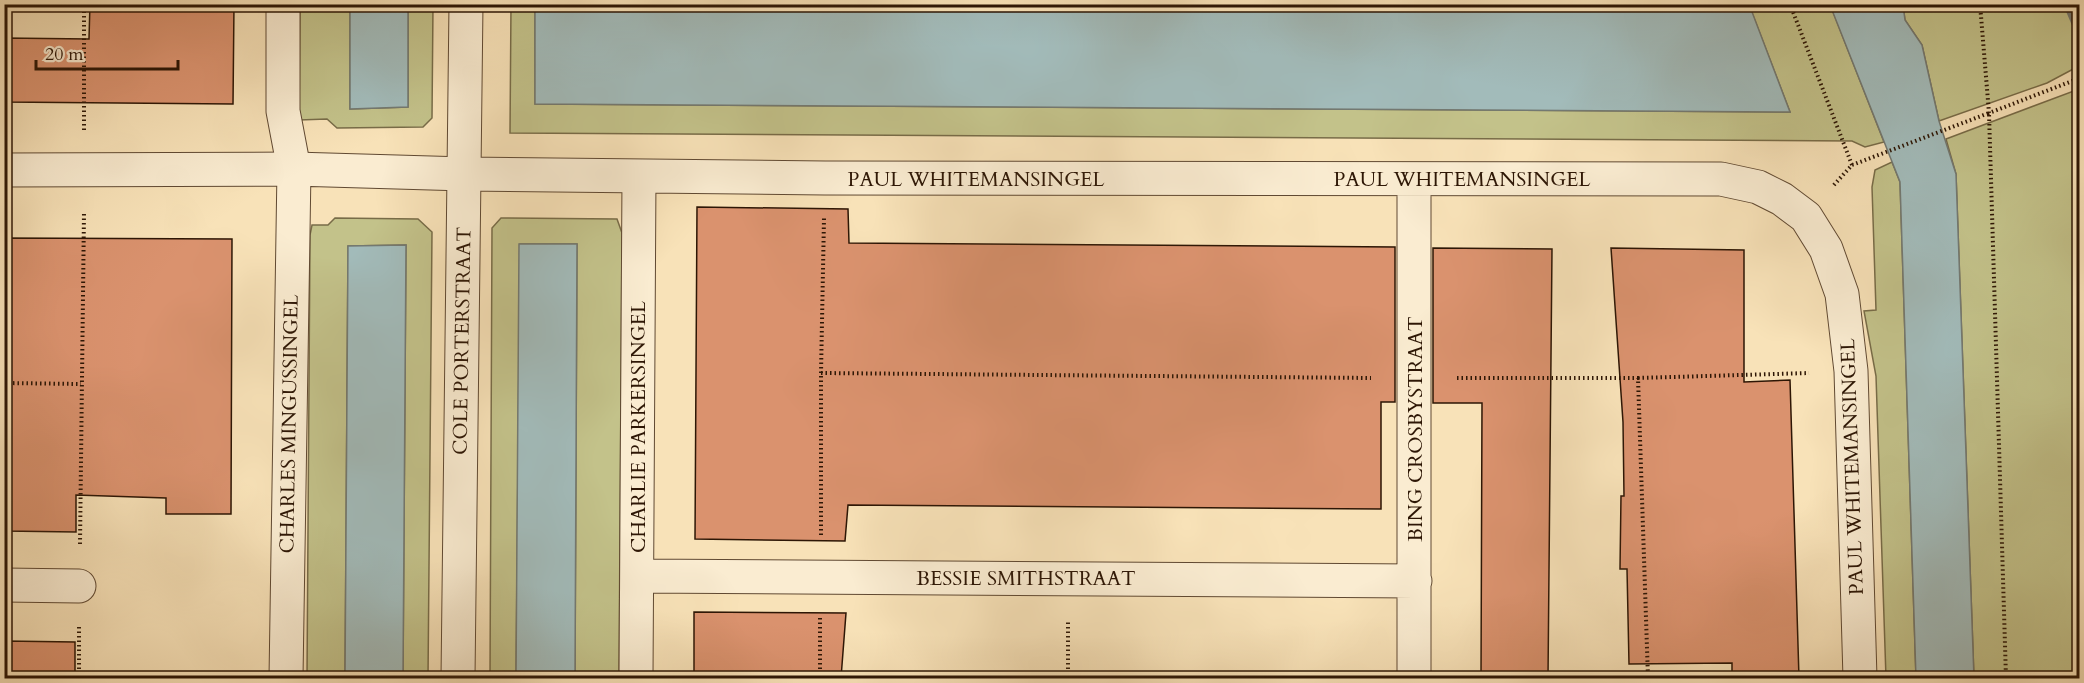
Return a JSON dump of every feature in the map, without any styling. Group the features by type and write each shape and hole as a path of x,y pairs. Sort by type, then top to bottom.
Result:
{"street":[{"name":"CHARLES MINGUSSINGEL","path":"284,4 283,111 294,169 286,678"},
{"name":"COLE PORTERSTRAAT","path":"458,678 466,4"},
{"name":"PAUL WHITEMANSINGEL","path":"4,170 294,169 465,174 825,178 1721,179 1758,187 1782,199 1806,217 1826,249 1842,294 1851,371 1860,678"},
{"name":"CHARLIE PARKERSINGEL","path":"636,678 639,176"},
{"name":"BING CROSBYSTRAAT","path":"1414,180 1416,378 1414,678"},
{"name":"BESSIE SMITHSTRAAT","path":"637,576 1415,581"},
{"path":"4,585 79,586"}],"path":[{"path":"79,678 84,4"},
{"path":"1790,4 1852,165"},
{"path":"1980,4 1989,113 2006,678"},
{"path":"1806,217 1852,165 1960,126 2079,78"},
{"path":"820,678 821,373 825,178"},
{"path":"821,373 1638,378 1851,371"},
{"path":"1638,378 1648,678"},
{"path":"4,383 81,384"},
{"path":"1068,578 1068,678"}],"shaded area":[{"path":"1830,4 1884,142 1865,147 1852,141 510,133 511,5 535,5 535,104 1790,112 1749,5"},
{"path":"300,5 350,5 350,109 408,107 408,5 433,5 432,118 423,127 337,128 327,119 299,120"},
{"path":"1903,5 2079,5 2079,66 2047,83 1939,121 1922,45 1905,20"},
{"path":"2079,89 2079,678 1974,678 1956,174 1946,139"},
{"path":"1892,162 1900,182 1916,678 1886,678 1876,376 1864,311 1876,310 1872,187 1875,170"},
{"path":"335,218 418,219 432,232 428,678 403,678 406,245 348,246 345,678 307,678 310,235 312,225 328,225"},
{"path":"501,218 617,219 622,233 619,678 575,678 577,244 520,244 516,678 490,678 492,228"}],"water":[{"path":"1749,4 1790,112 535,104 535,5"},
{"path":"350,5 408,5 408,107 350,109"},
{"path":"1830,5 1903,5 1905,20 1922,45 1939,121 1956,174 1974,678 1916,678 1900,182"},
{"path":"519,244 577,244 575,678 516,678"},
{"path":"406,245 403,678 345,678 348,246"}],"building":[{"path":"90,4 234,4 233,104 4,102 4,38 89,39"},
{"path":"697,207 848,209 849,243 1395,247 1395,402 1381,402 1381,509 848,505 845,541 695,539"},
{"path":"4,238 232,239 231,514 166,514 166,498 76,495 76,532 4,531"},
{"path":"1433,248 1552,249 1548,678 1481,678 1482,403 1433,403"},
{"path":"1611,248 1744,250 1744,382 1790,380 1799,678 1732,678 1732,663 1629,664 1627,569 1620,569 1621,496 1624,496 1623,422"},
{"path":"694,612 846,613 841,678 694,678"},
{"path":"4,641 75,642 75,678 4,678"}],"waterway":[{"path":"2071,4 2080,25"}]}
